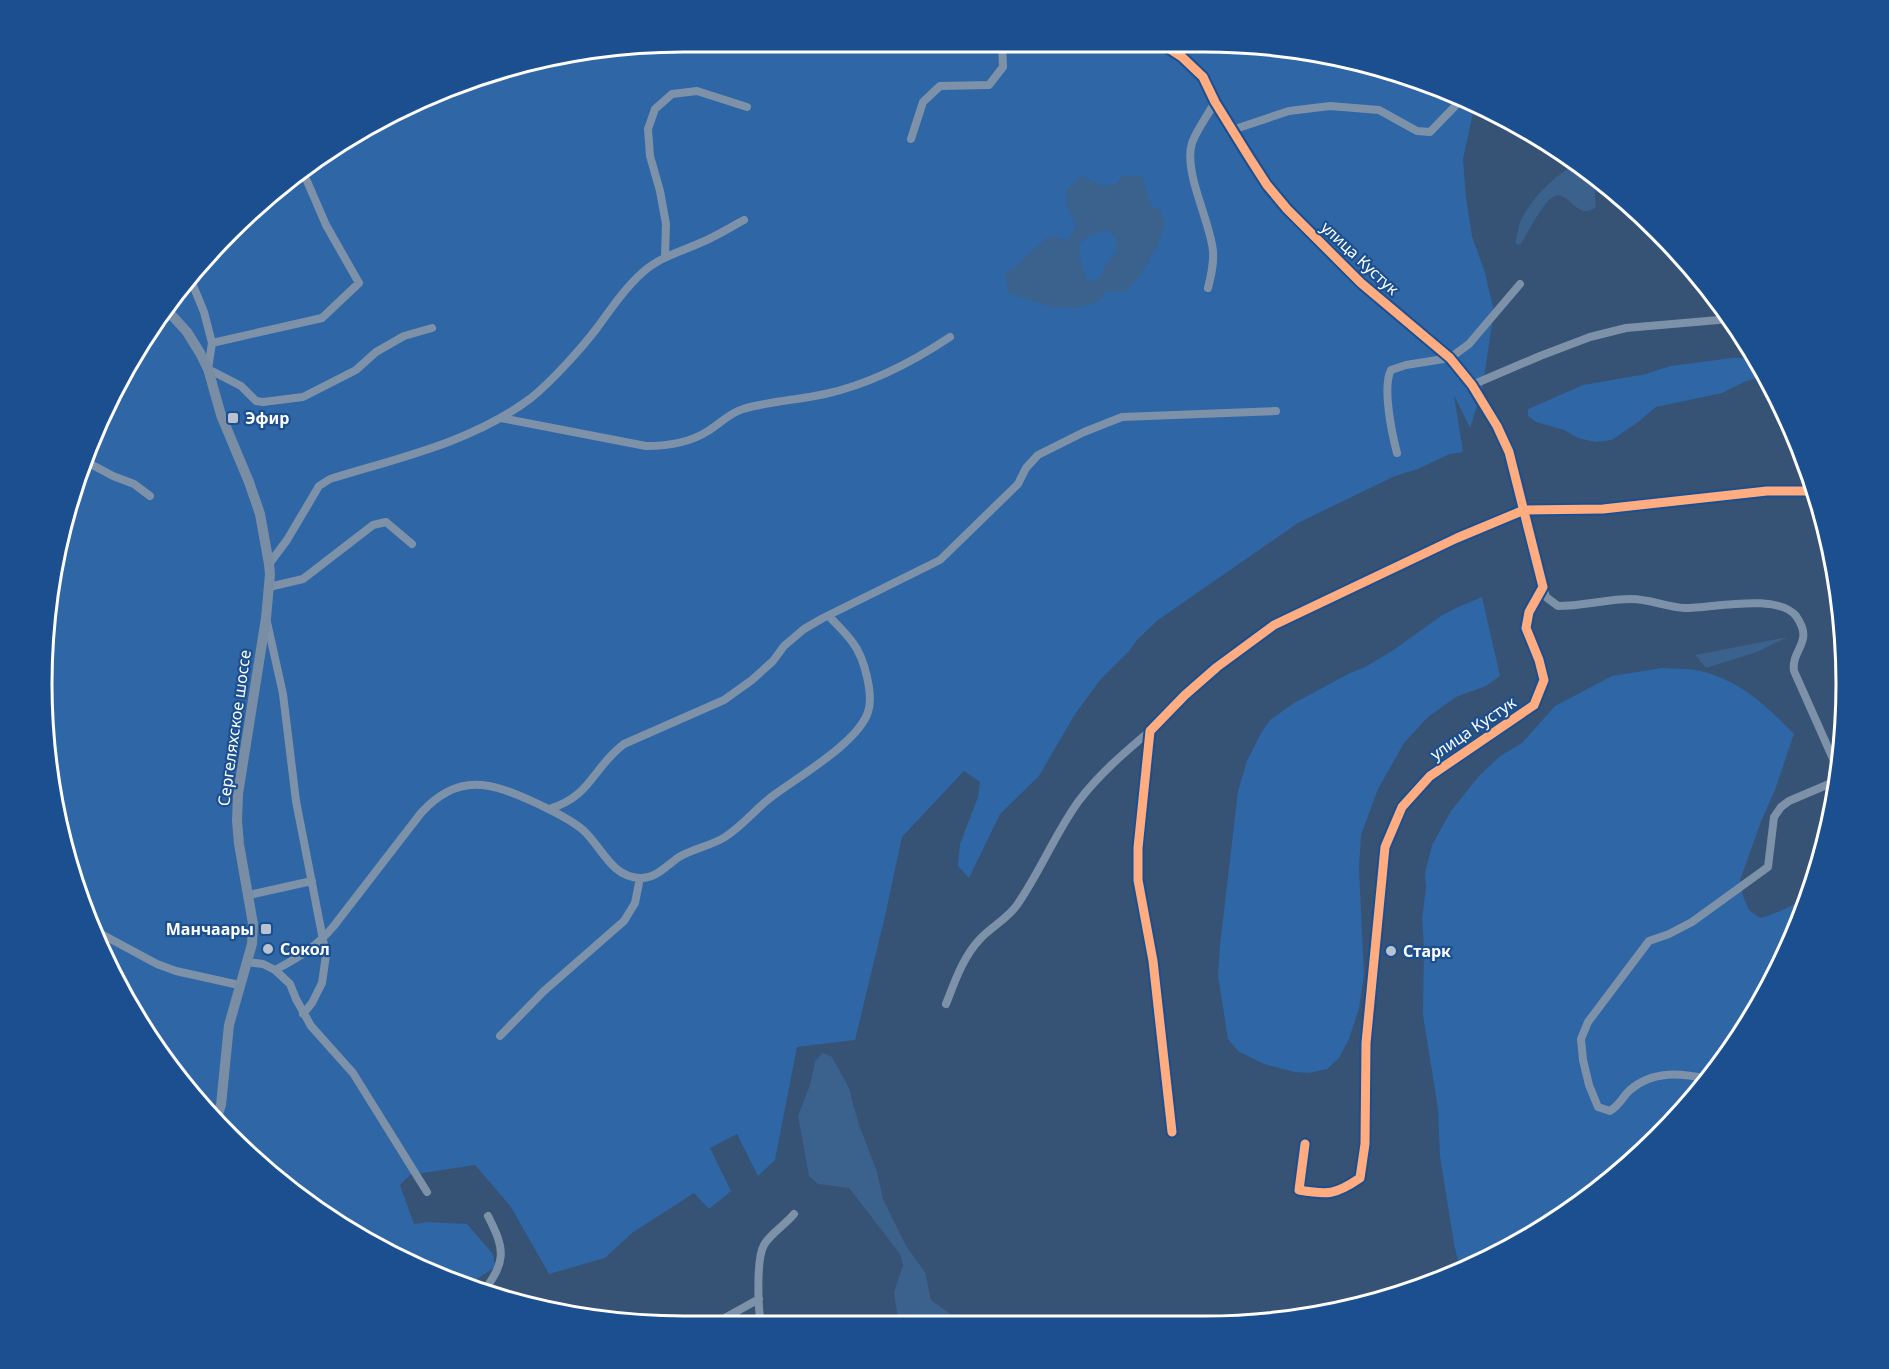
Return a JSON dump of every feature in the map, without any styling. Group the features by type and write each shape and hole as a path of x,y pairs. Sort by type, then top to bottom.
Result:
{"main road":[{"name":"Сергеляхское шоссе","path":"172,315 187,332 207,369 221,415 260,514 269,564 266,618 238,794 239,844 253,924 252,944 229,1025 218,1111"}],"street":[{"path":"911,139 923,102 940,86 988,84 1003,67 1002,52"},
{"name":"улица Кустук","path":"1175,52 1203,76 1232,130 1267,185 1287,209 1361,283 1450,358 1472,385 1497,426 1509,452 1543,587 1528,612 1526,628 1539,660 1544,680 1534,705 1430,776 1401,807 1385,846 1366,1043 1365,1144 1360,1178 1345,1188 1326,1194 1299,1190 1305,1144"},
{"path":"665,257 666,224 650,156 648,129 655,109 672,94 697,91 747,107"},
{"path":"1208,288 1214,254 1190,160 1192,143 1215,102"},
{"path":"1232,130 1289,111 1330,106 1379,110 1417,131 1430,132 1456,105"},
{"path":"212,343 322,318 359,283 326,225 306,181"},
{"path":"269,564 287,540 319,486 330,479 469,434 501,418 533,397 592,334 636,279 665,257 702,243 744,220"},
{"path":"1397,453 1389,412 1388,376 1391,370 1406,365 1450,358 1469,344 1520,284"},
{"path":"194,287 204,312 212,343 207,369 241,386 256,401 303,397 356,370 376,352 404,336 432,328"},
{"path":"1472,385 1590,337 1626,328 1720,320"},
{"path":"501,418 646,446 659,446 694,438 741,410 778,401 825,394 869,381 917,359 950,337"},
{"path":"549,809 563,805 581,793 614,751 624,744 724,700 752,680 784,646 804,630 940,560 1018,484 1026,468 1038,455 1084,432 1122,417 1276,411"},
{"path":"92,465 113,476 135,484 150,496"},
{"path":"946,1004 971,949 1013,910 1032,884 1078,801 1120,756 1150,731 1217,666 1274,625 1457,538 1524,510 1603,509 1767,491 1806,491"},
{"path":"269,587 303,579 373,525 386,522 412,544"},
{"path":"1543,587 1546,597 1558,606 1635,599 1684,608 1771,603 1786,607 1800,623 1804,638 1793,664 1796,678 1832,754"},
{"path":"275,970 299,958 324,938 430,803 447,791 464,785 478,783 492,785 564,817 584,831 609,862 625,875 649,877 659,873 689,852 723,838 771,797 838,748 865,720 870,699 862,660 854,644 829,616"},
{"path":"266,618 283,694 296,801 326,955 322,983 312,1003 303,1014"},
{"path":"1150,731 1138,848 1138,880 1153,961 1172,1132"},
{"path":"1699,1077 1683,1074 1653,1076 1629,1091 1620,1105 1610,1111 1598,1107 1589,1085 1581,1039 1588,1022 1649,940 1669,934 1692,922 1768,867 1774,817 1781,807 1828,783"},
{"path":"500,1036 544,991 624,921 635,903 640,878"},
{"path":"249,895 312,881"},
{"path":"106,936 157,964 176,971 239,985"},
{"path":"247,962 263,964 275,970 290,984 303,1014 353,1073 427,1192"},
{"path":"760,1316 760,1256 763,1246 794,1214"},
{"path":"488,1216 500,1239 501,1259 488,1285"},
{"path":"728,1316 759,1299"}],"shaded area":[{"path":"684,52 1204,52 1246,54 1287,58 1368,74 1408,86 1473,113 1463,159 1466,198 1472,236 1485,273 1494,311 1482,391 1470,428 1454,395 1463,452 1450,454 1418,469 1395,476 1298,523 1158,620 1100,680 1075,714 1039,776 1000,814 969,878 958,866 960,844 978,797 980,782 964,771 902,837 855,1040 797,1047 775,1160 758,1176 737,1134 710,1148 731,1191 709,1209 694,1193 632,1233 605,1258 549,1274 511,1207 475,1165 410,1175 400,1185 414,1224 428,1222 467,1224 493,1254 495,1267 475,1281 405,1251 368,1232 300,1186 238,1131 183,1069 137,1000 101,926 74,848 58,767 52,684 58,602 74,521 101,443 137,368 159,333 209,268 268,209 333,159 368,137 405,118 481,86 521,74 602,58"},
{"path":"1569,168 1594,187 1596,207 1584,211 1578,209 1565,197 1555,196 1542,209 1522,242 1519,245 1515,243 1521,220 1526,211 1553,180"},
{"path":"1082,176 1102,186 1117,184 1122,176 1142,176 1152,208 1160,209 1165,223 1158,245 1142,273 1125,292 1106,292 1100,301 1077,308 1051,307 1009,293 1005,271 1014,268 1049,236 1068,240 1076,226 1067,207 1066,190","holes":["1107,230 1116,237 1116,252 1105,265 1100,278 1088,281 1081,263 1080,243 1091,235"]},
{"path":"1745,358 1757,378 1722,393 1656,407 1612,440 1595,442 1578,438 1564,430 1536,422 1528,416 1528,409 1583,385 1646,374 1670,366"},
{"path":"1482,597 1500,676 1486,686 1456,697 1428,717 1404,743 1378,789 1361,835 1359,868 1364,975 1359,1008 1349,1039 1339,1058 1327,1069 1309,1073 1294,1072 1264,1064 1238,1051 1228,1039 1218,976 1220,945 1238,791 1247,761 1261,733 1270,720 1294,703 1365,667 1441,616"},
{"path":"1788,637 1757,652 1706,668 1695,655"},
{"path":"1662,668 1695,670 1710,674 1724,679 1749,694 1794,734 1740,880 1749,910 1760,918 1797,903 1771,964 1752,1000 1730,1036 1680,1101 1621,1160 1589,1186 1520,1232 1459,1262 1440,1156 1438,1109 1423,1015 1422,918 1426,888 1425,873 1432,845 1451,811 1478,777 1500,756 1522,743 1555,706 1612,676"},
{"path":"823,1053 832,1057 849,1088 858,1122 877,1172 883,1199 906,1246 925,1272 931,1300 953,1316 898,1316 894,1293 903,1265 900,1254 849,1188 818,1184 809,1176 798,1116 810,1085 815,1061"}],"cycle path":[{"path":"1174,52 1203,77 1215,102 1249,157 1267,185 1287,209 1361,283 1450,358 1472,385 1497,426 1509,452 1543,587 1529,612 1526,628 1539,660 1544,680 1534,705 1430,776 1402,807 1385,847 1366,1043 1365,1144 1360,1178 1337,1191 1317,1193 1299,1190 1305,1144"},
{"path":"1172,1132 1153,961 1138,880 1138,848 1150,731 1185,695 1217,667 1274,625 1457,538 1524,510 1603,509 1767,491 1806,491"}],"place":[{"name":"Эфир","path":"233,418"},
{"name":"Манчаары","path":"266,929"},
{"name":"Сокол","path":"268,949"},
{"name":"Старк","path":"1391,951"}]}
